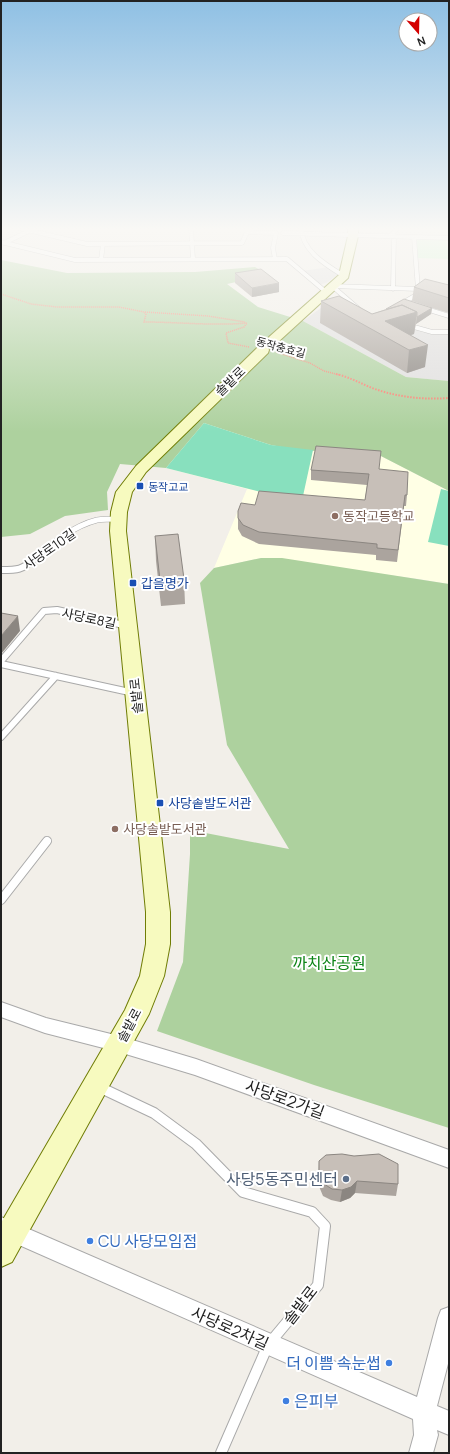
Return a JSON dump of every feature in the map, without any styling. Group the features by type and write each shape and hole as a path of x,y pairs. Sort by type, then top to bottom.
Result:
{"street":[{"name":"솔밭로","path":"5,1237 136,1014 152,976 158,944 158,912 118,531 124,492 141,469 264,347 321,296"},
{"name":"사당로2가길","path":"1,1009 45,1025 196,1066 449,1160"},
{"name":"사당로2차길","path":"5,1237 268,1345 449,1423"},
{"path":"421,1453 426,1436 424,1412 449,1318"}],"lane":[{"path":"339,296 364,313"},
{"path":"397,306 415,296"},
{"path":"403,302 411,305"},
{"path":"419,307 449,316"},
{"path":"404,324 432,332 449,332"},
{"name":"사당로10길","path":"1,570 18,570 24,568 51,544 83,525 98,520 119,519"},
{"name":"사당로8길","path":"1,663 44,610 57,610 128,626"},
{"path":"1,663 135,693"},
{"path":"1,737 56,676"},
{"path":"1,900 47,841"},
{"name":"솔밭로","path":"95,1085 154,1113 196,1144 243,1192 312,1212 325,1226 318,1285 268,1345 222,1453"}],"path":[{"path":"7,296 31,304 57,307 119,307 144,312 226,317 247,323"},
{"name":"동작충효길","path":"144,312 146,314 144,322 184,322 221,325 247,323"},
{"name":"동작충효길","path":"247,323 244,326 226,333 228,343 264,347 310,363 324,371 347,377 372,388 407,398 449,398"}],"shaded area":[{"path":"332,300 364,314 425,333 449,333 449,381 406,377 303,321"},
{"name":"동작고등학교","path":"204,423 271,445 297,450 377,454 449,491 449,584 261,558 214,568 247,489 166,468"}],"green space":[{"path":"1,296 243,296 258,307 303,321 406,377 449,381 449,491 377,454 297,450 271,445 204,423 166,468 120,464 107,492 108,510 65,516 30,534 1,537"},
{"path":"204,423 271,445 313,450 303,496 261,492 166,468"},
{"path":"441,489 449,491 449,546 428,542"},
{"name":"까치산공원","path":"261,558 282,558 449,584 449,1128 314,1085 157,1031 183,962 190,854 190,830 289,849 227,745 200,583 214,568"}],"building":[{"path":"339,296 372,314 402,305 417,312 385,321 428,345 409,350 321,301"},
{"path":"404,299 432,308 417,317 417,312 402,305 386,309"},
{"path":"316,446 381,451 379,469 408,472 407,495 405,495 398,550 377,548 377,544 259,532 243,525 238,518 238,511 241,503 255,505 259,491 365,500 369,474 311,470"},
{"path":"178,534 184,579 160,580 155,536"},
{"path":"1,613 18,616 1,636"},
{"path":"342,1154 354,1156 379,1154 398,1164 398,1184 357,1181 351,1187 342,1190 332,1189 324,1184 319,1172 319,1161 326,1155"}],"tunnel":[{"path":"263,350 273,340"}],"place":[{"name":"동작고교","path":"140,486"},
{"name":"동작고등학교","path":"335,516"},
{"name":"갑을명가","path":"133,583"},
{"name":"사당솥발도서관","path":"160,803"},
{"name":"사당솔밭도서관","path":"115,829"},
{"name":"사당5동주민센터","path":"346,1179"},
{"name":"CU 사당모임점","path":"90,1241"},
{"name":"더 이쁨 속눈썹","path":"389,1363"},
{"name":"은피부","path":"286,1401"}]}
